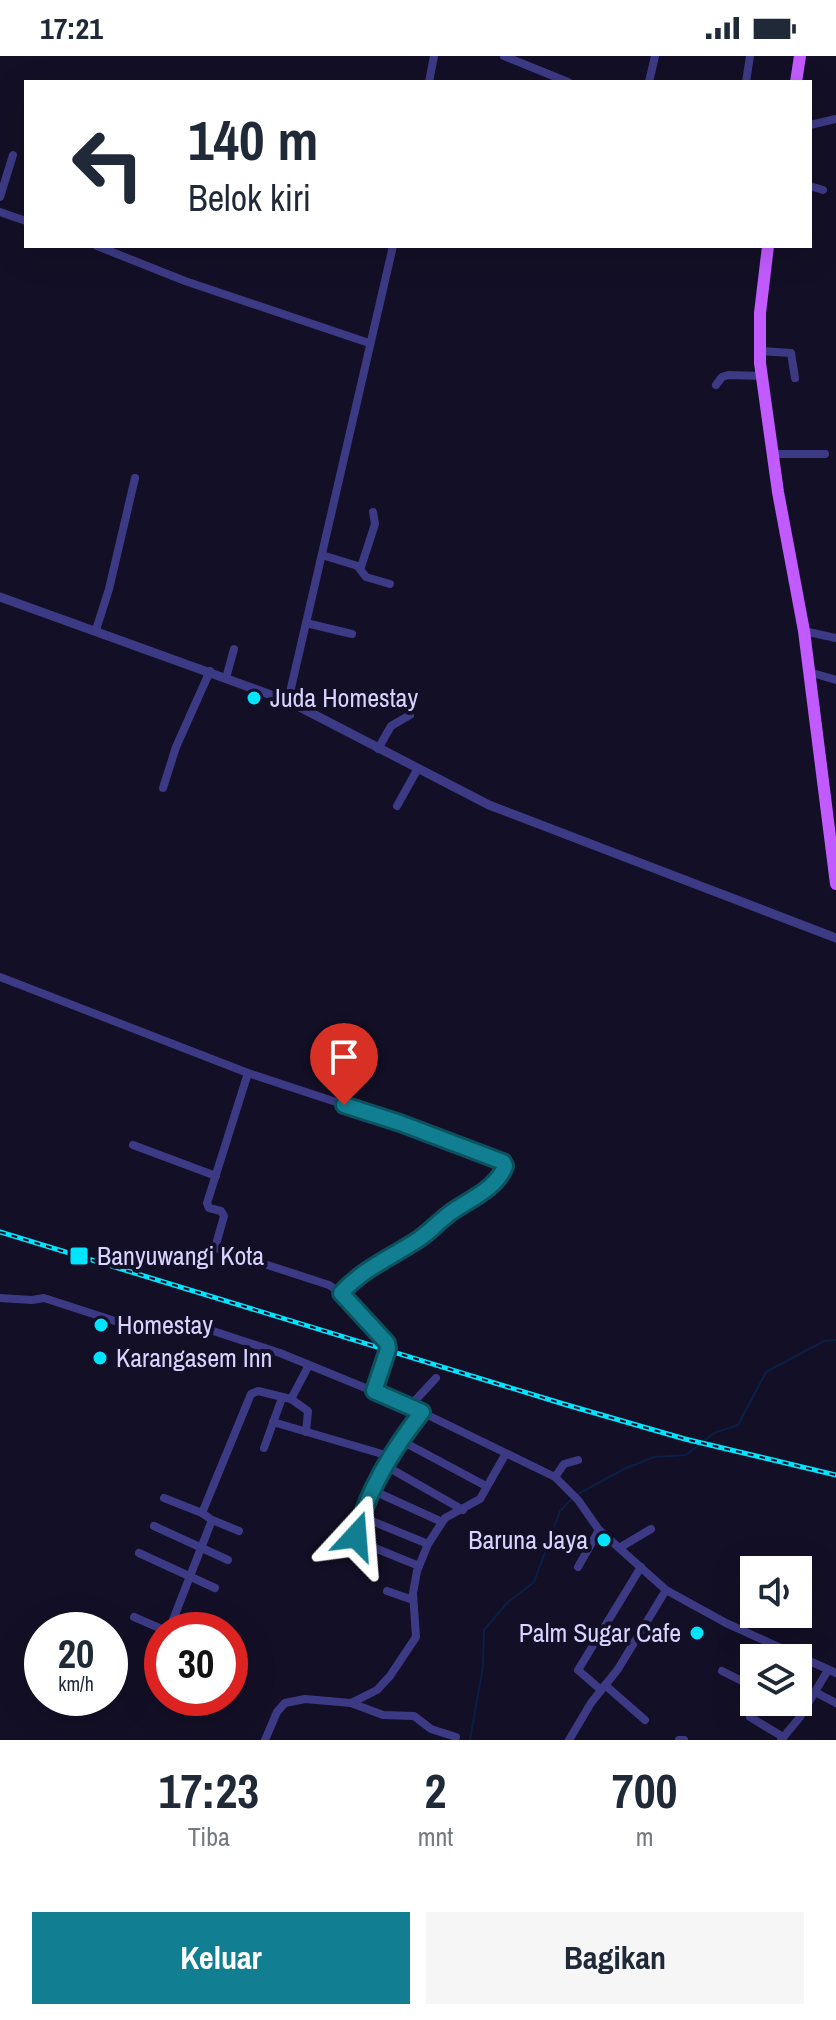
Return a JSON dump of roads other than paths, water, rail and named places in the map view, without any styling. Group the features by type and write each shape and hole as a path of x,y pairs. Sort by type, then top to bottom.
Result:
{"main road":[{"path":"796,80 800,56"},
{"path":"768,248 760,313 762,376 804,631 836,884"}],"street":[{"path":"429,80 434,56"},
{"path":"504,56 563,80"},
{"path":"649,80 655,56"},
{"path":"746,80 750,56"},
{"path":"812,125 836,119"},
{"path":"0,197 13,155"},
{"path":"812,187 823,190"},
{"path":"0,212 24,220"},
{"path":"102,248 185,281 369,343"},
{"path":"288,701 393,248"},
{"path":"760,351 791,353 795,378"},
{"path":"716,385 728,375 762,376"},
{"path":"773,454 825,454"},
{"path":"96,630 109,589 135,478"},
{"path":"359,568 375,524 373,512"},
{"path":"322,555 359,568 366,577 390,584"},
{"path":"0,597 288,701 489,805 836,938"},
{"path":"306,623 352,634"},
{"path":"804,631 836,638"},
{"path":"226,678 234,649"},
{"path":"163,788 176,747 210,671"},
{"path":"809,672 836,680"},
{"path":"378,749 391,726 410,715"},
{"path":"397,806 417,770"},
{"path":"0,977 248,1073 400,1123 504,1163 502,1173 480,1195 452,1212 422,1237 364,1271 341,1293"},
{"path":"248,1073 207,1203 209,1208 221,1211 224,1216 216,1250 329,1285 341,1293 387,1343 388,1349 374,1391"},
{"path":"133,1145 216,1176"},
{"path":"5,1299 56,1300 129,1323 189,1323 270,1349 410,1406 555,1477 578,1500 599,1530 666,1590 726,1623 832,1671 812,1697"},
{"path":"264,1448 273,1422 309,1365"},
{"path":"410,1406 436,1378"},
{"path":"202,1513 251,1394 258,1391 287,1399 308,1411 306,1432"},
{"path":"419,1566 358,1540 357,1534 388,1461 422,1412"},
{"path":"273,1422 388,1461 463,1510"},
{"path":"400,1440 486,1486"},
{"path":"351,1703 377,1690 414,1644 417,1633 413,1600 419,1566 428,1544 452,1513 477,1502 505,1455"},
{"path":"555,1477 564,1464 578,1460"},
{"path":"374,1491 442,1522"},
{"path":"164,1498 239,1531"},
{"path":"362,1517 428,1544"},
{"path":"174,1612 212,1520"},
{"path":"154,1526 228,1560"},
{"path":"619,1548 651,1529"},
{"path":"578,1567 599,1530"},
{"path":"139,1553 215,1588"},
{"path":"641,1567 578,1670 645,1720"},
{"path":"569,1740 627,1655 666,1590"},
{"path":"387,1591 413,1600"},
{"path":"134,1617 144,1621"},
{"path":"722,1671 740,1680"},
{"path":"815,1692 836,1703"},
{"path":"265,1740 277,1712 291,1701 305,1699 351,1703 383,1715 414,1716 431,1729 456,1737"},
{"path":"750,1717 782,1738 800,1716"}],"waterway":[{"path":"578,1494 654,1457 686,1455 714,1433 738,1425 766,1372 824,1341 836,1340"},
{"path":"470,1740 483,1666 484,1630 507,1603 534,1582 560,1511 573,1498"}],"railway":[{"path":"0,1232 567,1405 685,1439 836,1475"}],"place":[{"name":"Juda Homestay","path":"254,698"},
{"name":"Banyuwangi Kota","path":"79,1256"},
{"name":"Homestay","path":"101,1325"},
{"name":"Karangasem Inn","path":"100,1358"},
{"name":"Baruna Jaya","path":"604,1540"},
{"name":"Palm Sugar Cafe","path":"697,1633"}]}
